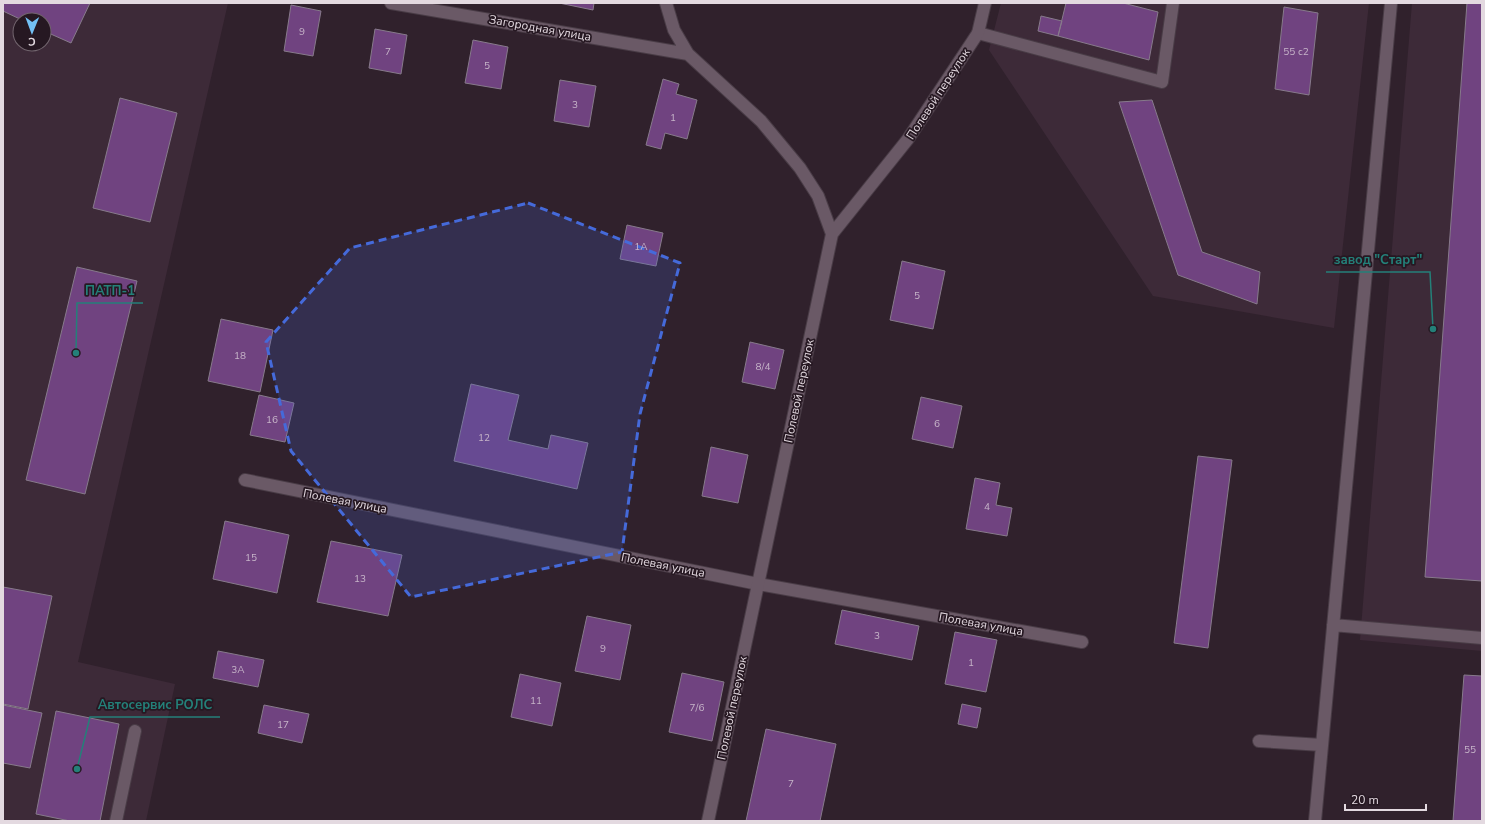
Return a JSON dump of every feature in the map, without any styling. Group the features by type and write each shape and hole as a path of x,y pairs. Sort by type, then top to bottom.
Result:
{"street":[{"name":"Загородная улица","path":"391,3 688,54"},
{"path":"666,3 674,30 688,54 761,121 796,163 818,196 832,234"},
{"name":"Полевой переулок","path":"708,821 832,234 908,140 978,33 985,3"},
{"path":"978,33 1162,82 1173,3"},
{"path":"1315,821 1391,3"},
{"name":"Полевая улица","path":"245,480 758,584 1082,642"},
{"path":"1333,625 1482,638"},
{"path":"116,821 135,731"},
{"path":"1259,741 1322,745"}],"highlighted area":[{"path":"528,203 680,263 640,414 622,552 411,597 291,451 266,342 350,248"}],"shaded area":[{"path":"3,3 228,3 78,662 175,684 146,821 3,821"},
{"path":"1001,3 1369,3 1334,328 1153,296 989,50"},
{"path":"1412,3 1482,3 1482,651 1360,640"}],"building":[{"path":"3,3 90,3 71,43 52,35 52,12 12,12 12,15 3,11"},
{"path":"559,3 594,3 593,10"},
{"path":"1066,3 1123,3 1158,12 1149,60 1058,36"},
{"path":"1467,3 1482,3 1482,581 1425,577"},
{"path":"291,5 321,11 313,56 284,51"},
{"path":"1284,7 1318,13 1309,95 1275,89"},
{"path":"1041,16 1062,21 1058,36 1038,31"},
{"path":"375,29 407,35 401,74 369,68"},
{"path":"473,40 508,47 501,89 465,83"},
{"path":"663,79 679,84 676,94 697,100 687,139 665,133 661,149 646,145"},
{"path":"560,80 596,86 589,127 554,121"},
{"path":"120,98 177,113 150,222 93,208"},
{"path":"1152,100 1202,252 1260,272 1257,304 1178,275 1119,102"},
{"path":"627,225 663,233 656,266 620,259"},
{"path":"902,261 945,271 933,329 890,320"},
{"path":"77,267 137,281 85,494 26,480"},
{"path":"221,319 273,330 260,392 208,381"},
{"path":"750,342 784,350 775,389 742,382"},
{"path":"471,384 519,395 508,440 548,449 551,435 588,443 577,489 454,461"},
{"path":"259,395 294,403 285,442 250,435"},
{"path":"921,397 962,406 953,448 912,439"},
{"path":"711,447 748,455 738,503 702,496"},
{"path":"1198,456 1232,460 1208,648 1174,643"},
{"path":"975,478 1000,483 996,505 1012,508 1007,536 966,529"},
{"path":"225,521 289,535 277,593 213,579"},
{"path":"331,541 402,555 388,616 317,602"},
{"path":"3,587 52,596 28,709 3,704"},
{"path":"842,610 919,626 912,660 835,644"},
{"path":"587,616 631,625 620,680 575,671"},
{"path":"955,632 997,640 986,692 945,684"},
{"path":"218,651 264,660 258,687 213,678"},
{"path":"682,673 724,682 712,741 669,732"},
{"path":"520,674 561,683 552,726 511,717"},
{"path":"1464,675 1482,676 1482,821 1453,821"},
{"path":"962,704 981,708 977,728 958,724"},
{"path":"3,705 42,713 30,768 3,763"},
{"path":"264,705 309,714 302,743 258,733"},
{"path":"56,711 119,724 100,821 70,821 36,814"},
{"path":"766,729 836,744 820,821 746,821"}],"place":[{"name":"завод \"Старт\"","path":"1433,329"},
{"name":"ПАТП-1","path":"76,353"},
{"name":"Автосервис РОЛС","path":"77,769"}]}
